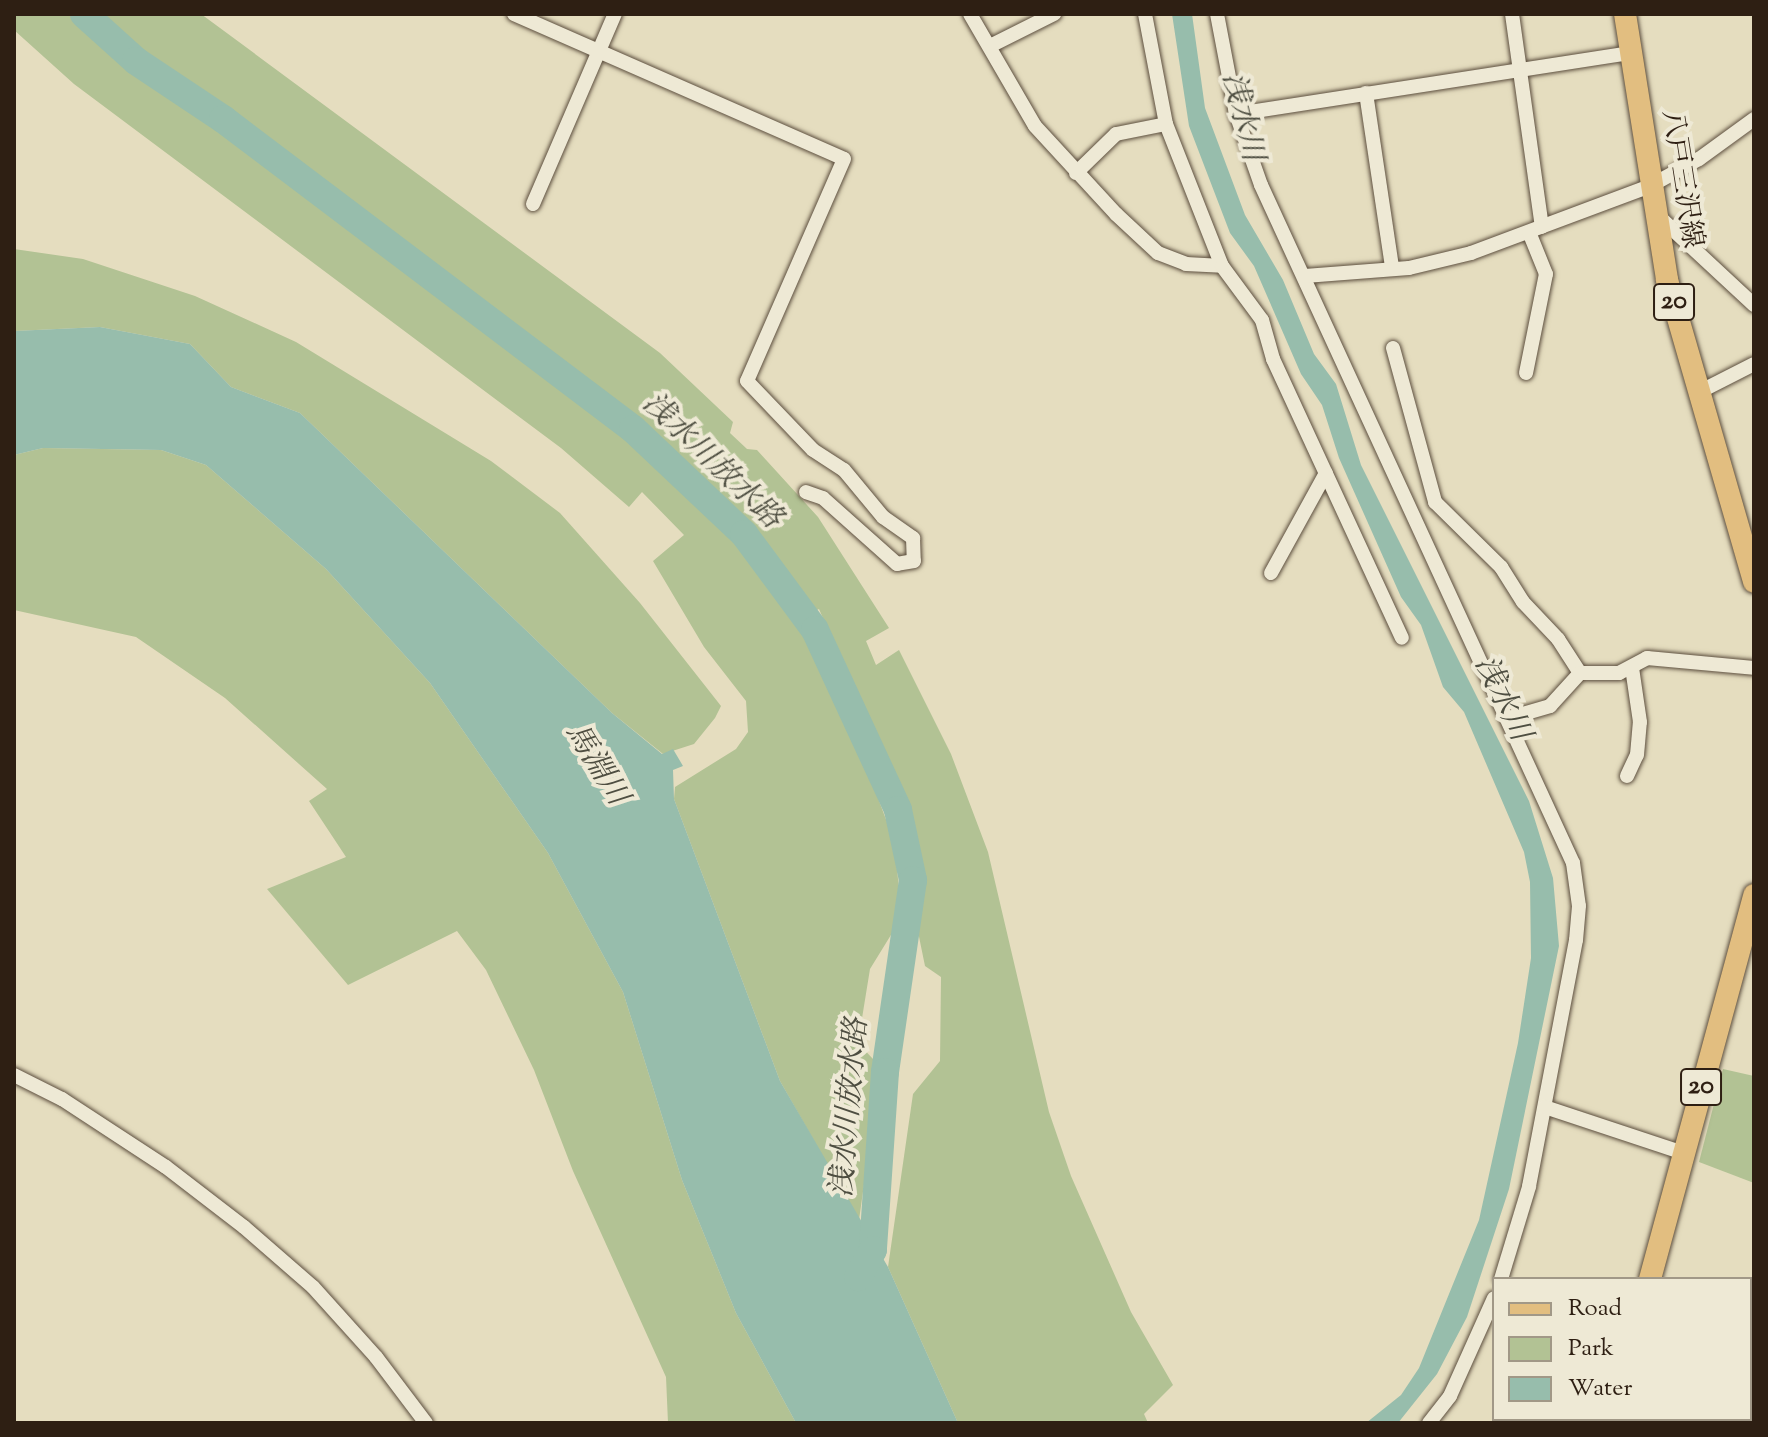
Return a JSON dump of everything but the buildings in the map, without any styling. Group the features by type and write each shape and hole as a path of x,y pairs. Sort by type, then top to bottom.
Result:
{"main road":[{"name":"八戸三沢線","path":"1625,14 1667,280 1754,582"},
{"name":"20","path":"1651,1277 1754,895"}],"street":[{"path":"514,14 844,159 747,381 813,450 844,470 883,517 913,538 914,561 905,567 897,564 823,498 806,492"},
{"path":"533,204 615,14"},
{"path":"970,14 1035,126 1076,173 1158,253 1186,264 1222,266"},
{"path":"990,46 1054,14"},
{"path":"1145,14 1166,124 1222,266 1262,320 1273,359 1402,638"},
{"path":"1217,14 1236,114 1261,185 1398,474 1409,511 1509,718 1573,863 1579,906 1545,1107 1529,1187 1502,1277"},
{"path":"1512,14 1536,229 1546,274 1526,373"},
{"path":"1236,114 1630,53"},
{"path":"1366,93 1392,266"},
{"path":"1305,276 1392,266 1409,268 1471,253 1650,186 1699,159 1754,119"},
{"path":"1076,173 1116,134 1166,124"},
{"path":"1655,212 1754,305"},
{"path":"1393,348 1435,502 1501,567 1523,602 1558,639 1580,673"},
{"path":"1701,391 1754,364"},
{"path":"1271,573 1326,473"},
{"path":"1509,718 1550,706 1580,673 1632,668 1658,656 1754,668"},
{"path":"1627,776 1637,755 1640,722 1632,668"},
{"path":"14,1075 62,1099 166,1167 244,1227 313,1287 376,1357 426,1423"},
{"path":"1545,1107 1683,1153"},
{"path":"1429,1423 1450,1396 1492,1302"}],"green space":[{"path":"14,14 201,14 660,353 733,422 730,433 747,449 757,450 818,517 889,628 866,641 876,665 899,650 951,754 988,852 1049,1112 1071,1176 1131,1312 1173,1385 1144,1414 1148,1423 958,1423 888,1267 913,1094 940,1061 941,977 925,966 917,927 921,868 906,809 819,609 799,619 856,739 894,841 902,917 870,969 858,1043 873,1059 872,1128 859,1220 780,1081 674,799 675,787 736,749 748,732 746,701 704,647 653,561 684,535 642,492 629,507 561,448 74,84 14,30"},
{"path":"14,249 83,259 195,296 296,342 491,461 560,513 640,603 721,706 715,718 694,744 663,754 612,713 300,413 231,387 190,344 100,327 14,331"},
{"path":"43,448 161,450 206,465 326,569 430,683 548,853 623,992 682,1180 736,1313 796,1423 668,1423 666,1377 573,1171 534,1070 486,970 457,931 348,985 267,889 346,857 309,801 327,789 225,698 136,637 14,610 14,455"},
{"path":"1723,1069 1754,1076 1754,1183 1699,1162"}],"water":[{"path":"1172,14 1192,14 1205,108 1245,215 1283,280 1314,354 1336,384 1361,465 1529,801 1553,878 1559,946 1509,1189 1467,1317 1437,1374 1398,1423 1366,1423 1401,1395 1419,1368 1479,1220 1518,1043 1531,958 1530,882 1524,852 1464,712 1443,687 1421,625 1401,597 1339,458 1322,405 1301,374 1254,266 1230,233 1189,126"},
{"name":"馬淵川","path":"100,327 190,344 231,387 300,413 612,713 662,754 673,749 683,766 673,770 674,799 780,1081 888,1267 958,1423 796,1423 736,1313 682,1180 623,992 548,853 430,683 326,569 206,465 161,450 43,448 14,455 14,331"}],"waterway":[{"name":"浅水川放水路","path":"84,14 136,61 223,119 633,429 744,534 815,630 898,810 913,880 885,1072 873,1250 858,1277"}],"water label":[{"name":"浅水川","path":"1241,117"},
{"name":"浅水川","path":"1501,699"}]}
